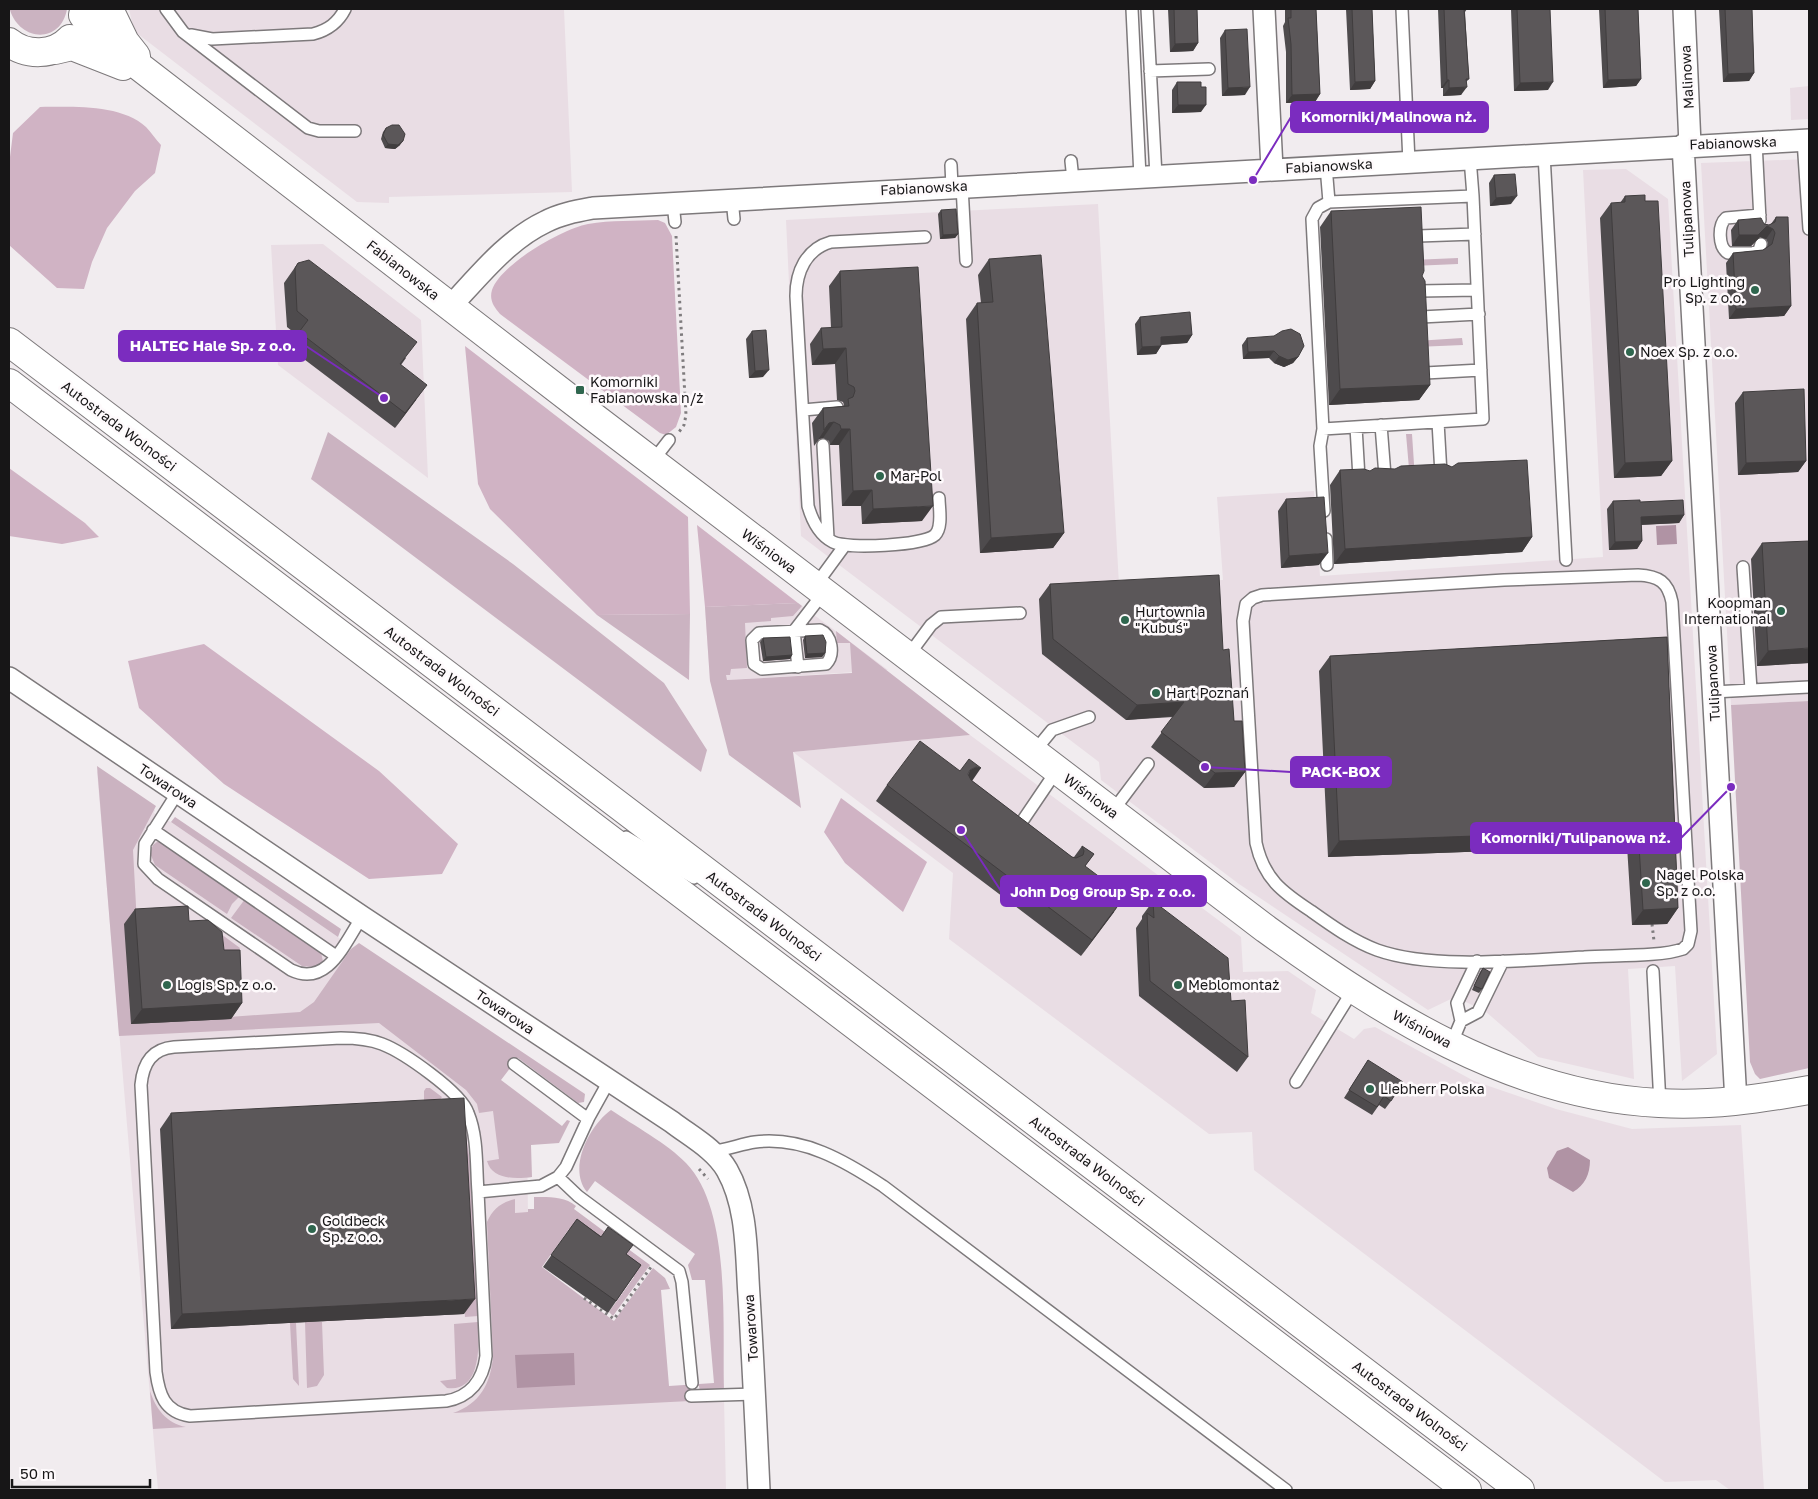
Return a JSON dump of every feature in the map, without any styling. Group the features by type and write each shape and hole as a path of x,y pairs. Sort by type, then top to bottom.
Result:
{"main road":[{"path":"109,9 125,42 153,77"},
{"path":"26,52 68,42 78,30 83,12"},
{"name":"Fabianowska","path":"83,12 96,33 450,307"},
{"name":"Fabianowska","path":"26,52 72,46 153,77"},
{"name":"Wiśniowa","path":"450,307 1266,928 1353,990 1410,1024 1456,1033 1518,1073 1561,1087 1617,1099 1660,1104 1736,1102 1809,1090"},
{"name":"Autostrada Wolności","path":"9,342 1520,1490"},
{"path":"9,383 1467,1490"}],"street":[{"path":"1264,9 1272,169"},
{"name":"Malinowa","path":"1684,9 1686,145"},
{"name":"Fabianowska","path":"450,307 486,267 516,241 544,222 566,213 593,208 674,212 733,209 957,187 1072,171 1148,176 1686,145 1806,140"},
{"name":"Tulipanowa","path":"1686,145 1713,692 1736,1102"},
{"name":"Towarowa","path":"9,678 362,917 609,1081 702,1157 726,1168 738,1194 745,1240 755,1394 758,1490"}],"lane":[{"path":"166,9 183,32 308,128 319,131 355,131"},
{"path":"183,32 212,39 313,34 333,25 345,9"},
{"path":"1132,9 1148,176"},
{"path":"1147,9 1150,72 1148,176"},
{"path":"1402,9 1409,162"},
{"path":"1150,72 1209,68"},
{"path":"1806,140 1809,229"},
{"path":"1756,142 1760,228"},
{"path":"1544,154 1566,560"},
{"path":"1323,429 1484,419 1470,158"},
{"path":"951,165 957,187 966,261"},
{"path":"1326,166 1328,202"},
{"path":"1327,565 1320,446 1323,429 1312,219 1318,208 1328,202 1473,196"},
{"path":"1760,215 1726,218 1721,227 1722,245 1728,253 1753,252 1759,250 1761,244"},
{"path":"1418,236 1475,234"},
{"path":"925,237 831,242 820,245 806,258 796,285 808,506 813,520 828,538 838,544 910,543 931,538 936,534 939,527 939,498"},
{"path":"1419,291 1477,290"},
{"path":"1421,317 1479,314"},
{"path":"1425,373 1481,370"},
{"path":"803,410 837,407"},
{"path":"1438,422 1441,474"},
{"path":"1381,425 1384,476"},
{"path":"1356,427 1359,478"},
{"path":"652,462 669,440"},
{"path":"823,445 828,538"},
{"path":"798,667 794,631 845,545"},
{"path":"1743,567 1751,690"},
{"path":"1638,575 1657,577 1666,583 1670,592 1673,612 1691,930 1688,944 1676,952 1477,961 1428,960 1377,950 1342,932 1292,898 1267,874 1256,843 1242,621 1246,604 1253,598 1271,594 1514,579 1638,575"},
{"path":"908,656 931,625 941,617 1020,613"},
{"path":"820,630 826,633 830,639 831,658 826,664 798,667 762,669 756,666 753,661 752,643 756,634 820,630"},
{"path":"1713,692 1809,687"},
{"path":"1034,752 1052,730 1089,716"},
{"path":"546,750 776,965"},
{"path":"1112,812 1148,764"},
{"path":"1017,829 1057,770"},
{"path":"526,776 796,940"},
{"path":"178,792 153,830 143,850 143,859 148,869 290,970 302,975 314,975 325,969 362,917"},
{"path":"153,830 336,956"},
{"path":"1456,1033 1457,1003 1477,961"},
{"path":"1456,1033 1478,1012 1503,961"},
{"path":"1653,971 1660,1104"},
{"path":"1296,1082 1353,990"},
{"path":"341,1038 363,1039 383,1044 407,1058 451,1091 464,1104 472,1129 478,1192 486,1356 482,1374 463,1396 446,1401 190,1416 176,1412 164,1401 156,1372 141,1085 144,1068 153,1053 174,1047 341,1038"},
{"path":"514,1064 588,1119"},
{"path":"478,1192 534,1188 548,1184 558,1177 566,1167 588,1119 609,1081"},
{"path":"702,1157 755,1142 778,1142 812,1149 848,1163 883,1186 1286,1490"},
{"path":"558,1177 578,1196 679,1271 682,1282 692,1383"},
{"path":"691,1396 755,1394"}],"path":[{"path":"669,440 682,429 686,415 674,212"},
{"path":"1652,924 1654,943"},
{"path":"702,1157 713,1186"},
{"path":"584,1298 614,1319 653,1264"}],"shaded area":[{"path":"67,9 63,20 57,28 49,33 40,35 22,28 15,21 10,10"},
{"path":"129,9 564,9 572,192 389,197 389,203 357,202 134,31"},
{"path":"1809,86 1809,119 1791,120 1790,88"},
{"path":"40,107 96,108 123,114 146,127 161,145 155,173 135,191 107,228 92,262 84,289 57,288 9,245 9,165 13,133"},
{"path":"1809,159 1809,701 1731,705 1701,163"},
{"path":"1626,169 1668,199 1717,1054 1682,1081 1675,966 1628,969 1634,1079 1538,1057 1485,1011 1455,997 1428,1010 1239,884 1101,780 1099,762 801,536 786,220 1098,204 1119,585 1223,580 1217,497 1314,491 1320,576 1603,557 1583,170"},
{"path":"658,220 665,223 672,236 681,413 676,427 666,435 660,433 500,314 494,306 491,297 492,290 507,269 534,249 563,233 588,224 614,221"},
{"path":"323,244 421,320 428,478 278,365 271,245"},
{"path":"1458,258 1458,264 1412,266 1412,260"},
{"path":"1462,338 1463,345 1416,347 1416,341"},
{"path":"465,346 688,517 690,614 597,615 490,509 478,484"},
{"path":"328,432 513,564 664,683 707,750 701,772 311,479"},
{"path":"1406,434 1412,434 1415,479 1410,480"},
{"path":"9,468 85,523 99,537 62,544 9,536"},
{"path":"697,525 798,603 705,607"},
{"path":"1676,525 1677,544 1657,545 1656,526"},
{"path":"798,603 888,670 710,681 705,607"},
{"path":"798,603 802,606 793,616 771,618 771,621 745,623 747,668 731,669 730,675 726,675 727,680 852,673 850,643 837,643 836,631 970,735 793,752 801,808 729,755 710,681 705,607"},
{"path":"690,614 689,680 597,615"},
{"path":"204,644 379,771 458,844 442,874 369,879 224,784 139,708 128,661"},
{"path":"1809,701 1809,1068 1760,1079 1755,1074 1750,1062 1731,705"},
{"path":"970,735 1241,937 1243,972 1288,971 1316,990 1311,1013 1354,1039 1364,1029 1375,1027 1474,1081 1556,1109 1632,1129 1741,1125 1764,1490 1730,1490 1716,1480 1665,1482 1254,1170 1252,1132 1209,1134 949,939 953,873 793,752"},
{"path":"97,766 156,806 133,850 137,924 131,1024 300,1012 314,1002 351,949 359,943 585,1094 584,1102 578,1103 518,1058 501,1080 562,1126 567,1120 570,1121 559,1143 531,1145 532,1177 512,1178 494,1172 487,1161 499,1159 493,1111 479,1113 477,1104 466,1090 379,1023 119,1036"},
{"name":"Goldbeck Sp. z o.o.","path":"97,771 155,810 154,813 161,818 171,822 338,937 351,949 353,948 527,1133 528,1218 491,1221 645,1402 724,1399 726,1490 158,1490"},
{"path":"841,798 927,862 903,912 845,863 824,832"},
{"path":"175,817 341,929 338,937 171,822"},
{"path":"161,842 240,896 232,904 227,914 155,865 150,853 153,845"},
{"path":"245,899 321,952 323,962 314,967 302,966 231,918"},
{"path":"221,934 240,948 229,966 218,935"},
{"path":"426,1088 430,1088 442,1097 432,1110 424,1111 424,1091"},
{"path":"611,1110 679,1156 701,1184 711,1209 718,1239 722,1270 724,1390 700,1392 699,1386 696,1386 696,1392 690,1401 453,1413 477,1398 487,1384 490,1375 493,1356 487,1222 498,1207 505,1202 515,1199 515,1213 528,1212 528,1209 534,1209 534,1197 566,1200 576,1206 574,1209 605,1232 593,1246 569,1229 542,1267 614,1321 653,1268 665,1278 670,1289 661,1290 669,1386 714,1383 705,1280 692,1280 688,1265 695,1254 595,1181 587,1192 581,1182 579,1171 580,1159 589,1136 603,1117"},
{"path":"465,1131 470,1161 478,1316 465,1317 456,1158"},
{"path":"1568,1147 1590,1160 1586,1179 1573,1192 1549,1178 1547,1168 1557,1151"},
{"path":"616,1240 650,1265 613,1316 609,1312 634,1277 620,1266"},
{"path":"305,1322 322,1322 324,1375 317,1386 307,1388"},
{"path":"478,1322 478,1353 472,1375 467,1383 458,1387 447,1388 440,1381 456,1379 454,1324"},
{"path":"290,1323 296,1323 299,1386 293,1379"},
{"path":"574,1353 575,1385 517,1388 515,1355"},
{"path":"150,1391 155,1404 167,1419 186,1427 153,1429"}],"building":[{"path":"1174,9 1197,9 1198,43 1175,44"},
{"path":"1291,9 1316,9 1320,94 1292,95 1291,44 1288,18 1291,18"},
{"path":"1352,9 1372,9 1375,81 1355,82"},
{"path":"1444,9 1464,9 1469,79 1466,79 1467,87 1449,88"},
{"path":"1517,9 1550,9 1553,82 1520,83"},
{"path":"1605,9 1638,9 1641,79 1608,80"},
{"path":"1725,9 1752,9 1754,73 1728,74"},
{"path":"1247,29 1250,87 1228,88 1225,30"},
{"path":"1177,82 1201,82 1201,87 1206,87 1206,105 1178,105"},
{"path":"392,125 399,125 405,134 403,141 398,145 388,144 383,135 386,128"},
{"path":"1515,174 1517,196 1496,198 1494,175"},
{"path":"1645,195 1645,201 1658,201 1672,461 1625,463 1611,203 1625,202 1625,196"},
{"path":"1421,207 1424,271 1422,276 1425,281 1430,385 1340,389 1331,211"},
{"path":"956,209 958,234 943,235 941,210"},
{"path":"1776,217 1788,217 1791,306 1736,309 1733,253 1763,250 1772,244 1775,233 1773,229 1767,226 1758,235 1739,235 1738,220 1761,218 1764,224 1769,225 1775,222"},
{"path":"1041,255 1064,533 991,538 977,303 993,302 989,259"},
{"path":"309,260 417,342 400,364 427,385 405,413 299,332 308,320 297,311 295,268 298,263"},
{"path":"918,267 933,506 873,509 872,490 853,491 850,429 841,429 840,425 834,422 829,423 824,430 823,408 849,406 848,399 853,397 855,391 854,387 848,384 846,348 823,349 821,328 842,327 840,271"},
{"path":"1190,312 1192,335 1161,337 1161,346 1142,347 1140,317"},
{"path":"1291,329 1300,334 1304,346 1298,357 1288,360 1279,356 1274,351 1248,352 1247,338 1274,336 1282,331"},
{"path":"766,330 769,370 755,371 752,331"},
{"path":"1804,389 1806,461 1746,463 1743,392"},
{"path":"1527,460 1532,537 1345,549 1340,470 1364,469 1370,471 1375,468 1395,469 1401,466 1445,464 1452,467 1458,463"},
{"path":"1324,497 1328,553 1289,556 1286,499"},
{"path":"1640,500 1640,502 1683,500 1684,515 1641,517 1642,541 1615,542 1613,501"},
{"name":"Koopman International","path":"1809,541 1809,648 1768,651 1762,543"},
{"path":"1219,575 1223,650 1229,649 1234,721 1242,721 1245,772 1215,773 1161,732 1184,702 1137,705 1053,639 1050,584"},
{"path":"823,635 826,642 825,653 807,654 805,636"},
{"path":"790,637 792,655 766,657 763,638"},
{"path":"1667,637 1678,908 1643,910 1638,830 1339,841 1330,656"},
{"path":"920,741 960,771 969,759 981,768 976,767 970,770 968,774 971,780 1072,857 1076,858 1083,855 1082,846 1094,854 1085,866 1125,896 1092,940 887,785"},
{"name":"Meblomontaż","path":"1153,901 1228,958 1231,1001 1245,1000 1248,1057 1150,981 1147,913 1154,918"},
{"path":"188,906 189,921 208,920 222,932 224,950 240,950 242,1003 142,1009 135,909"},
{"path":"1483,968 1490,972 1482,989 1474,986"},
{"path":"1368,1060 1403,1082 1391,1101 1384,1096 1377,1107 1349,1090"},
{"name":"Goldbeck Sp. z o.o.","path":"464,1098 475,1299 182,1314 171,1113"},
{"path":"577,1219 601,1237 608,1227 633,1245 626,1254 641,1265 616,1301 551,1255"}],"place":[{"name":"Komorniki/Malinowa nż.","path":"1253,180"},
{"name":"Pro Lighting Sp. z o.o.","path":"1755,290"},
{"name":"Noex Sp. z o.o.","path":"1630,352"},
{"name":"Komorniki Fabianowska n/ż","path":"580,390"},
{"name":"HALTEC Hale Sp. z o.o.","path":"384,398"},
{"name":"Mar-Pol","path":"880,476"},
{"name":"Koopman International","path":"1781,611"},
{"name":"Hurtownia \"Kubuś\"","path":"1125,620"},
{"name":"Hart Poznań","path":"1156,693"},
{"name":"PACK-BOX","path":"1205,767"},
{"name":"Komorniki/Tulipanowa nż.","path":"1731,787"},
{"name":"John Dog Group Sp. z o.o.","path":"961,830"},
{"name":"Nagel Polska Sp. z o.o.","path":"1646,883"},
{"name":"Logis Sp. z o.o.","path":"167,985"},
{"name":"Meblomontaż","path":"1178,985"},
{"name":"Liebherr Polska","path":"1370,1089"},
{"name":"Goldbeck Sp. z o.o.","path":"312,1229"}]}
